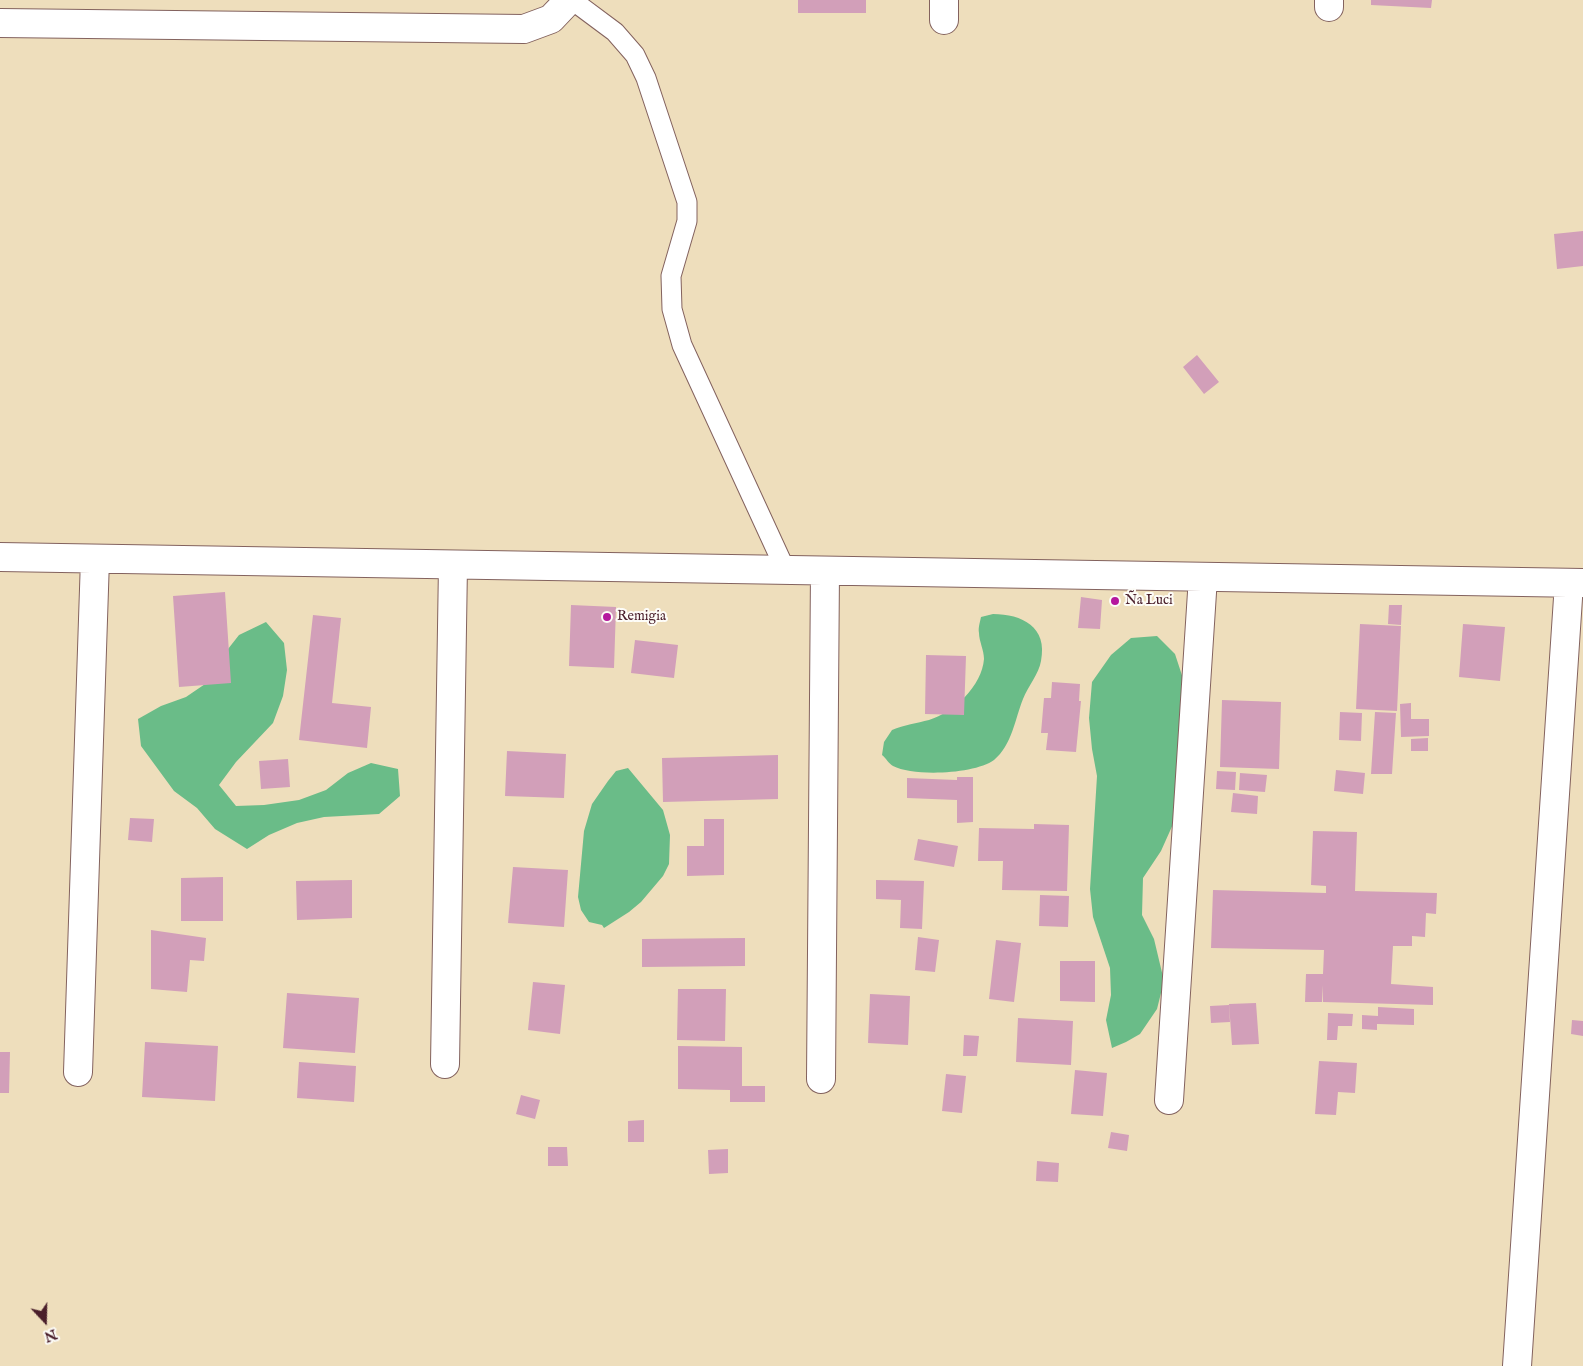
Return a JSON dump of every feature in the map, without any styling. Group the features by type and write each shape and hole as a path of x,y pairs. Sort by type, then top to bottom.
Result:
{"street":[{"path":"0,23 524,29 551,19 570,0"},
{"path":"0,557 1576,583 1516,1366"},
{"path":"78,1072 95,559"},
{"path":"445,1064 453,565"},
{"path":"822,1079 825,571"},
{"path":"1169,1100 1203,577"}],"lane":[{"path":"570,0 614,32 635,55 646,78 687,202 687,221 671,276 674,318 682,345 786,571"}],"green space":[{"path":"993,614 1014,617 1030,625 1037,631 1041,639 1042,649 1040,666 1023,699 1005,747 994,760 985,765 959,771 915,772 892,765 882,755 884,742 892,730 929,720 948,711 965,697 972,688 978,679 984,659 979,631 981,617"},
{"path":"266,622 284,643 287,670 283,696 273,723 236,762 219,785 236,806 264,805 299,800 326,790 348,773 371,763 398,769 400,796 379,814 324,817 297,823 269,835 247,849 215,829 197,808 174,791 141,746 138,719 161,706 186,697 208,682 221,658 239,635"},
{"path":"1157,636 1175,654 1192,706 1178,813 1161,851 1143,878 1142,915 1154,939 1164,981 1157,1009 1140,1034 1112,1048 1106,1020 1111,995 1110,968 1093,917 1090,889 1097,776 1089,718 1092,682 1111,655 1131,638"},
{"path":"628,768 663,810 670,835 669,864 663,876 641,902 604,928 602,925 589,922 581,910 578,897 584,831 592,804 608,781 616,771"}],"building":[{"path":"798,0 866,0 866,13 798,13"},
{"path":"1371,0 1432,0 1431,8 1371,5"},
{"path":"1583,231 1583,266 1557,269 1554,234"},
{"path":"1197,355 1219,382 1204,394 1183,367"},
{"path":"225,592 231,683 179,687 173,596"},
{"path":"1081,597 1102,600 1100,629 1078,628"},
{"path":"571,605 616,607 614,668 569,666"},
{"path":"1389,605 1402,605 1401,625 1388,624"},
{"path":"313,615 341,618 332,703 371,707 367,748 299,740"},
{"path":"1360,624 1401,626 1397,711 1356,709"},
{"path":"1463,624 1505,627 1500,681 1459,677"},
{"path":"635,640 678,645 674,678 631,673"},
{"path":"926,655 966,656 964,715 925,714"},
{"path":"1052,682 1080,684 1079,701 1081,701 1076,752 1046,750 1048,733 1041,733 1044,698 1051,698"},
{"path":"1222,700 1281,702 1279,769 1220,767"},
{"path":"1411,703 1411,719 1429,719 1429,736 1401,737 1400,704"},
{"path":"1340,712 1362,713 1361,741 1339,740"},
{"path":"1375,712 1396,713 1392,774 1371,774"},
{"path":"1428,738 1428,751 1411,751 1411,739"},
{"path":"507,751 566,754 564,798 505,796"},
{"path":"778,755 778,799 663,802 662,758"},
{"path":"288,759 290,787 261,789 259,761"},
{"path":"1336,770 1365,773 1363,794 1334,791"},
{"path":"1217,771 1236,772 1235,790 1216,789"},
{"path":"1240,773 1267,775 1265,792 1239,790"},
{"path":"957,777 973,777 973,822 957,823 957,800 907,798 907,778 957,780"},
{"path":"1233,793 1258,796 1257,814 1231,812"},
{"path":"130,818 154,819 152,842 128,840"},
{"path":"704,819 724,819 724,875 687,876 687,846 704,846"},
{"path":"1034,824 1069,825 1067,891 1002,890 1003,861 978,861 979,828 1034,829"},
{"path":"1313,831 1357,832 1355,891 1437,893 1436,914 1426,913 1425,937 1412,936 1412,946 1393,946 1391,984 1433,987 1433,1005 1323,1002 1322,985 1322,1002 1305,1002 1306,974 1323,974 1324,950 1211,948 1213,890 1326,893 1326,886 1311,885"},
{"path":"918,839 958,846 954,867 914,860"},
{"path":"513,867 568,870 564,927 508,923"},
{"path":"223,877 223,921 181,921 181,878"},
{"path":"352,880 352,918 297,920 296,881"},
{"path":"876,880 924,881 922,929 900,928 901,900 876,899"},
{"path":"1040,895 1069,896 1068,927 1039,926"},
{"path":"151,930 206,938 204,961 190,960 187,992 151,989"},
{"path":"918,937 939,940 935,972 915,970"},
{"path":"745,938 745,966 642,967 642,939"},
{"path":"996,940 1021,943 1014,1002 989,999"},
{"path":"1060,961 1095,961 1095,1002 1060,1001"},
{"path":"533,982 565,985 560,1034 528,1030"},
{"path":"678,989 726,989 725,1041 677,1040"},
{"path":"287,993 359,998 355,1053 283,1048"},
{"path":"870,994 910,996 908,1045 868,1043"},
{"path":"1256,1003 1259,1044 1232,1045 1229,1004"},
{"path":"1229,1005 1230,1022 1211,1023 1210,1006"},
{"path":"1378,1007 1414,1009 1414,1025 1377,1024 1377,1030 1362,1029 1362,1015 1378,1016"},
{"path":"1328,1013 1353,1014 1352,1026 1338,1026 1337,1040 1327,1040"},
{"path":"1018,1018 1073,1021 1071,1065 1016,1062"},
{"path":"1572,1020 1583,1021 1583,1036 1571,1034"},
{"path":"964,1035 979,1036 977,1056 963,1056"},
{"path":"145,1042 218,1046 215,1101 142,1097"},
{"path":"678,1046 742,1047 742,1086 765,1086 765,1102 730,1102 730,1090 678,1089"},
{"path":"0,1052 10,1052 9,1093 0,1093"},
{"path":"1319,1061 1357,1063 1355,1093 1338,1092 1336,1115 1315,1114"},
{"path":"299,1062 356,1066 354,1102 297,1098"},
{"path":"1075,1070 1107,1073 1103,1116 1071,1114"},
{"path":"946,1074 966,1076 962,1113 942,1111"},
{"path":"521,1095 540,1100 535,1119 516,1114"},
{"path":"644,1120 644,1142 628,1142 628,1121"},
{"path":"1111,1132 1129,1135 1127,1151 1108,1148"},
{"path":"548,1147 567,1147 568,1166 548,1166"},
{"path":"728,1149 728,1173 709,1174 708,1150"},
{"path":"1037,1161 1059,1163 1058,1182 1036,1181"}],"place":[{"name":"Ña Luci","path":"1115,601"},
{"name":"Remigia","path":"607,617"}]}
